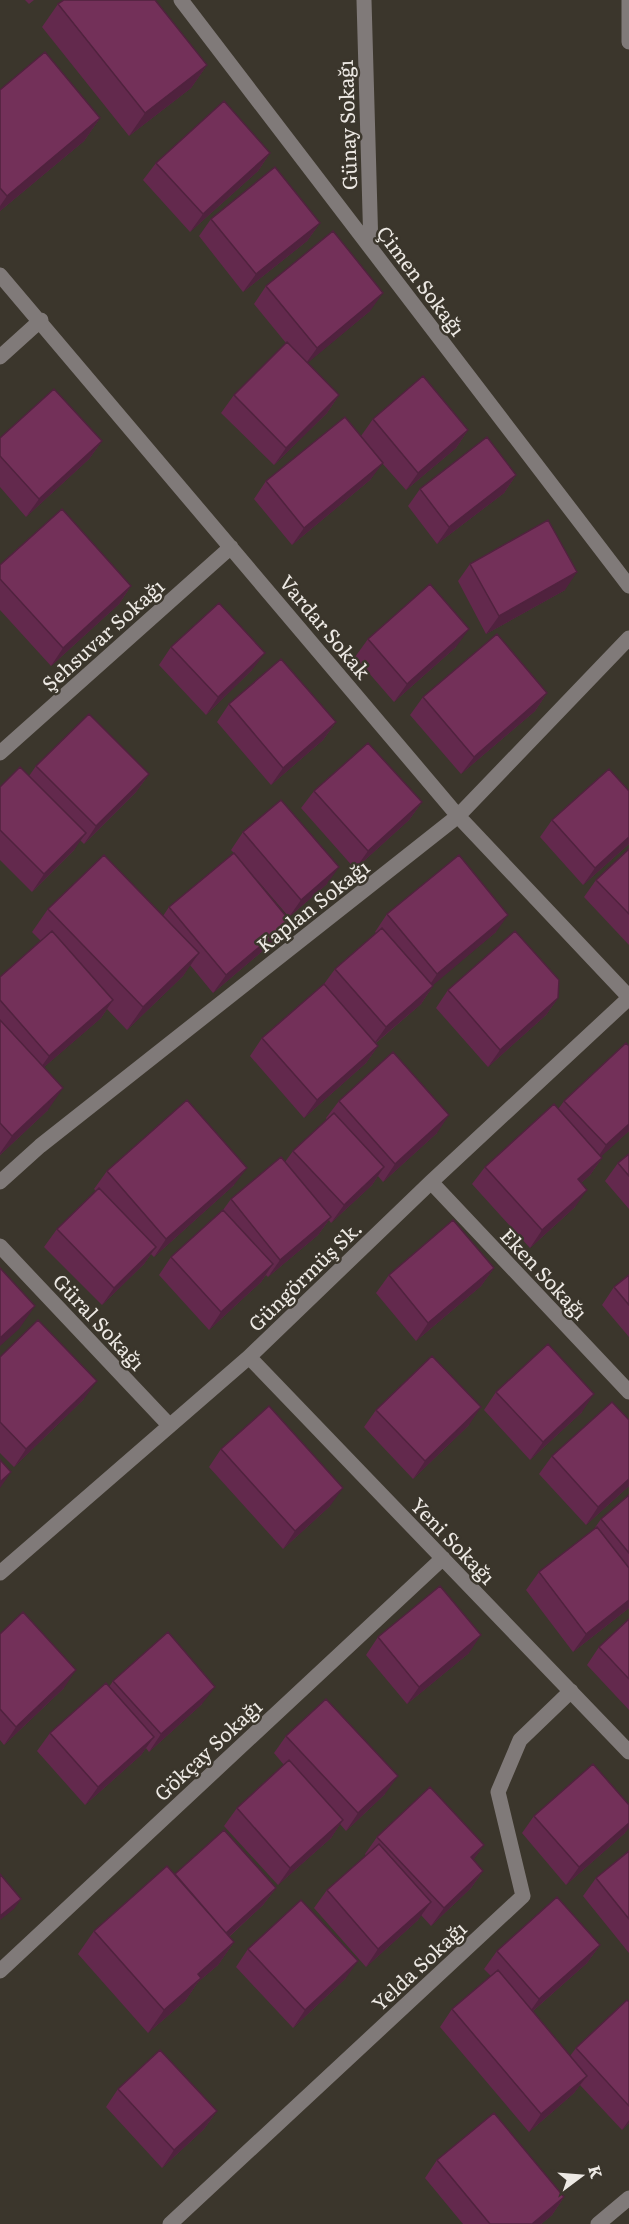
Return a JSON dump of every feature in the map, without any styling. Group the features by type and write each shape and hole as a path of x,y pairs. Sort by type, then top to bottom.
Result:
{"street":[{"name":"Çimen Sokağı","path":"181,0 629,586"},
{"name":"Günay Sokağı","path":"364,0 371,249"},
{"path":"629,0 629,42"},
{"name":"Vardar Sokak","path":"0,275 41,320 458,816 629,998"},
{"path":"0,357 41,320"},
{"name":"Şehsuvar Sokağı","path":"0,753 231,547"},
{"name":"Kaplan Sokağı","path":"0,1182 40,1146 458,816 629,638"},
{"name":"Güngörmüş Sk.","path":"0,1573 249,1357 430,1182 629,998"},
{"name":"Eken Sokağı","path":"430,1182 629,1392"},
{"name":"Güral Sokağı","path":"0,1246 169,1425"},
{"name":"Yeni Sokağı","path":"249,1357 629,1752"},
{"name":"Gökçay Sokağı","path":"0,1971 443,1558"},
{"name":"Yelda Sokağı","path":"170,2224 523,1896 498,1792 520,1740 571,1691"},
{"path":"598,2224 629,2198"}],"building":[{"path":"64,0 155,0 207,65 145,113 58,4"},
{"path":"45,52 100,118 7,196 0,188 0,90"},
{"path":"224,101 270,153 203,214 156,163"},
{"path":"275,167 320,223 256,274 211,219"},
{"path":"333,231 383,293 317,348 266,286"},
{"path":"287,342 339,395 286,448 234,395"},
{"path":"423,376 468,430 418,473 373,419"},
{"path":"54,389 102,441 39,499 0,456 0,438"},
{"path":"345,417 383,463 304,528 266,481"},
{"path":"487,437 516,475 449,527 420,489"},
{"path":"62,509 131,586 63,648 0,579 0,565"},
{"path":"548,520 577,572 499,616 470,564"},
{"path":"430,584 469,629 407,684 368,639"},
{"path":"219,603 265,653 218,697 171,647"},
{"path":"497,634 547,693 474,757 423,697"},
{"path":"281,659 336,722 283,768 229,704"},
{"path":"89,714 149,774 96,826 36,766"},
{"path":"368,743 422,802 368,851 314,791"},
{"path":"20,767 86,833 44,874 0,830 0,787"},
{"path":"609,769 629,791 629,837 595,868 552,820"},
{"path":"281,800 339,867 301,900 243,832"},
{"path":"629,849 629,914 596,880"},
{"path":"234,853 290,921 226,975 169,907"},
{"path":"104,855 199,953 143,1007 48,909"},
{"path":"459,855 508,915 437,974 387,914"},
{"path":"382,928 433,986 386,1027 335,969"},
{"path":"52,931 113,1000 49,1056 0,1000 0,977"},
{"path":"515,931 559,980 558,998 500,1050 448,990"},
{"path":"324,984 378,1046 317,1100 262,1038"},
{"path":"0,1020 63,1088 12,1136 0,1123"},
{"path":"626,1043 629,1046 629,1124 606,1145 564,1101"},
{"path":"393,1052 449,1115 395,1164 339,1101"},
{"path":"187,1100 247,1168 166,1239 107,1171"},
{"path":"554,1104 602,1158 578,1179 587,1190 542,1230 485,1167"},
{"path":"334,1113 384,1167 344,1205 293,1151"},
{"path":"629,1154 629,1176 618,1163"},
{"path":"281,1157 331,1217 280,1260 231,1199"},
{"path":"99,1188 156,1247 114,1288 57,1229"},
{"path":"223,1210 273,1264 221,1312 171,1257"},
{"path":"453,1220 494,1268 428,1323 389,1275"},
{"path":"0,1268 35,1306 0,1338"},
{"path":"629,1275 629,1305 614,1287"},
{"path":"38,1320 97,1381 26,1449 0,1422 0,1357"},
{"path":"548,1344 594,1394 543,1442 496,1392"},
{"path":"432,1356 481,1407 425,1461 376,1410"},
{"path":"612,1402 629,1420 629,1479 598,1507 552,1456"},
{"path":"269,1406 343,1488 295,1531 221,1449"},
{"path":"0,1460 11,1472 0,1482"},
{"path":"629,1495 629,1553 601,1519"},
{"path":"597,1527 629,1568 629,1600 586,1634 539,1572"},
{"path":"440,1586 481,1635 419,1687 378,1637"},
{"path":"23,1612 76,1670 16,1727 0,1709 0,1634"},
{"path":"629,1619 629,1679 599,1647"},
{"path":"168,1632 215,1687 161,1734 113,1681"},
{"path":"106,1683 154,1737 98,1787 50,1733"},
{"path":"326,1699 398,1776 358,1813 286,1736"},
{"path":"289,1760 343,1820 290,1868 237,1808"},
{"path":"593,1764 629,1805 629,1823 579,1867 534,1816"},
{"path":"430,1787 484,1845 471,1857 483,1871 444,1908 377,1837"},
{"path":"224,1830 276,1888 226,1933 175,1874"},
{"path":"379,1844 431,1902 378,1949 327,1890"},
{"path":"629,1851 629,1919 596,1878"},
{"path":"167,1866 234,1942 198,1974 201,1978 164,2010 94,1931"},
{"path":"0,1874 21,1899 0,1916"},
{"path":"557,1897 600,1945 539,1999 497,1951"},
{"path":"301,1900 358,1961 305,2010 248,1949"},
{"path":"498,1970 587,2076 541,2114 452,2009"},
{"path":"627,2000 629,2002 629,2106 576,2048"},
{"path":"160,2050 217,2111 174,2150 118,2089"},
{"path":"494,2113 564,2197 532,2224 490,2224 437,2160"}]}
